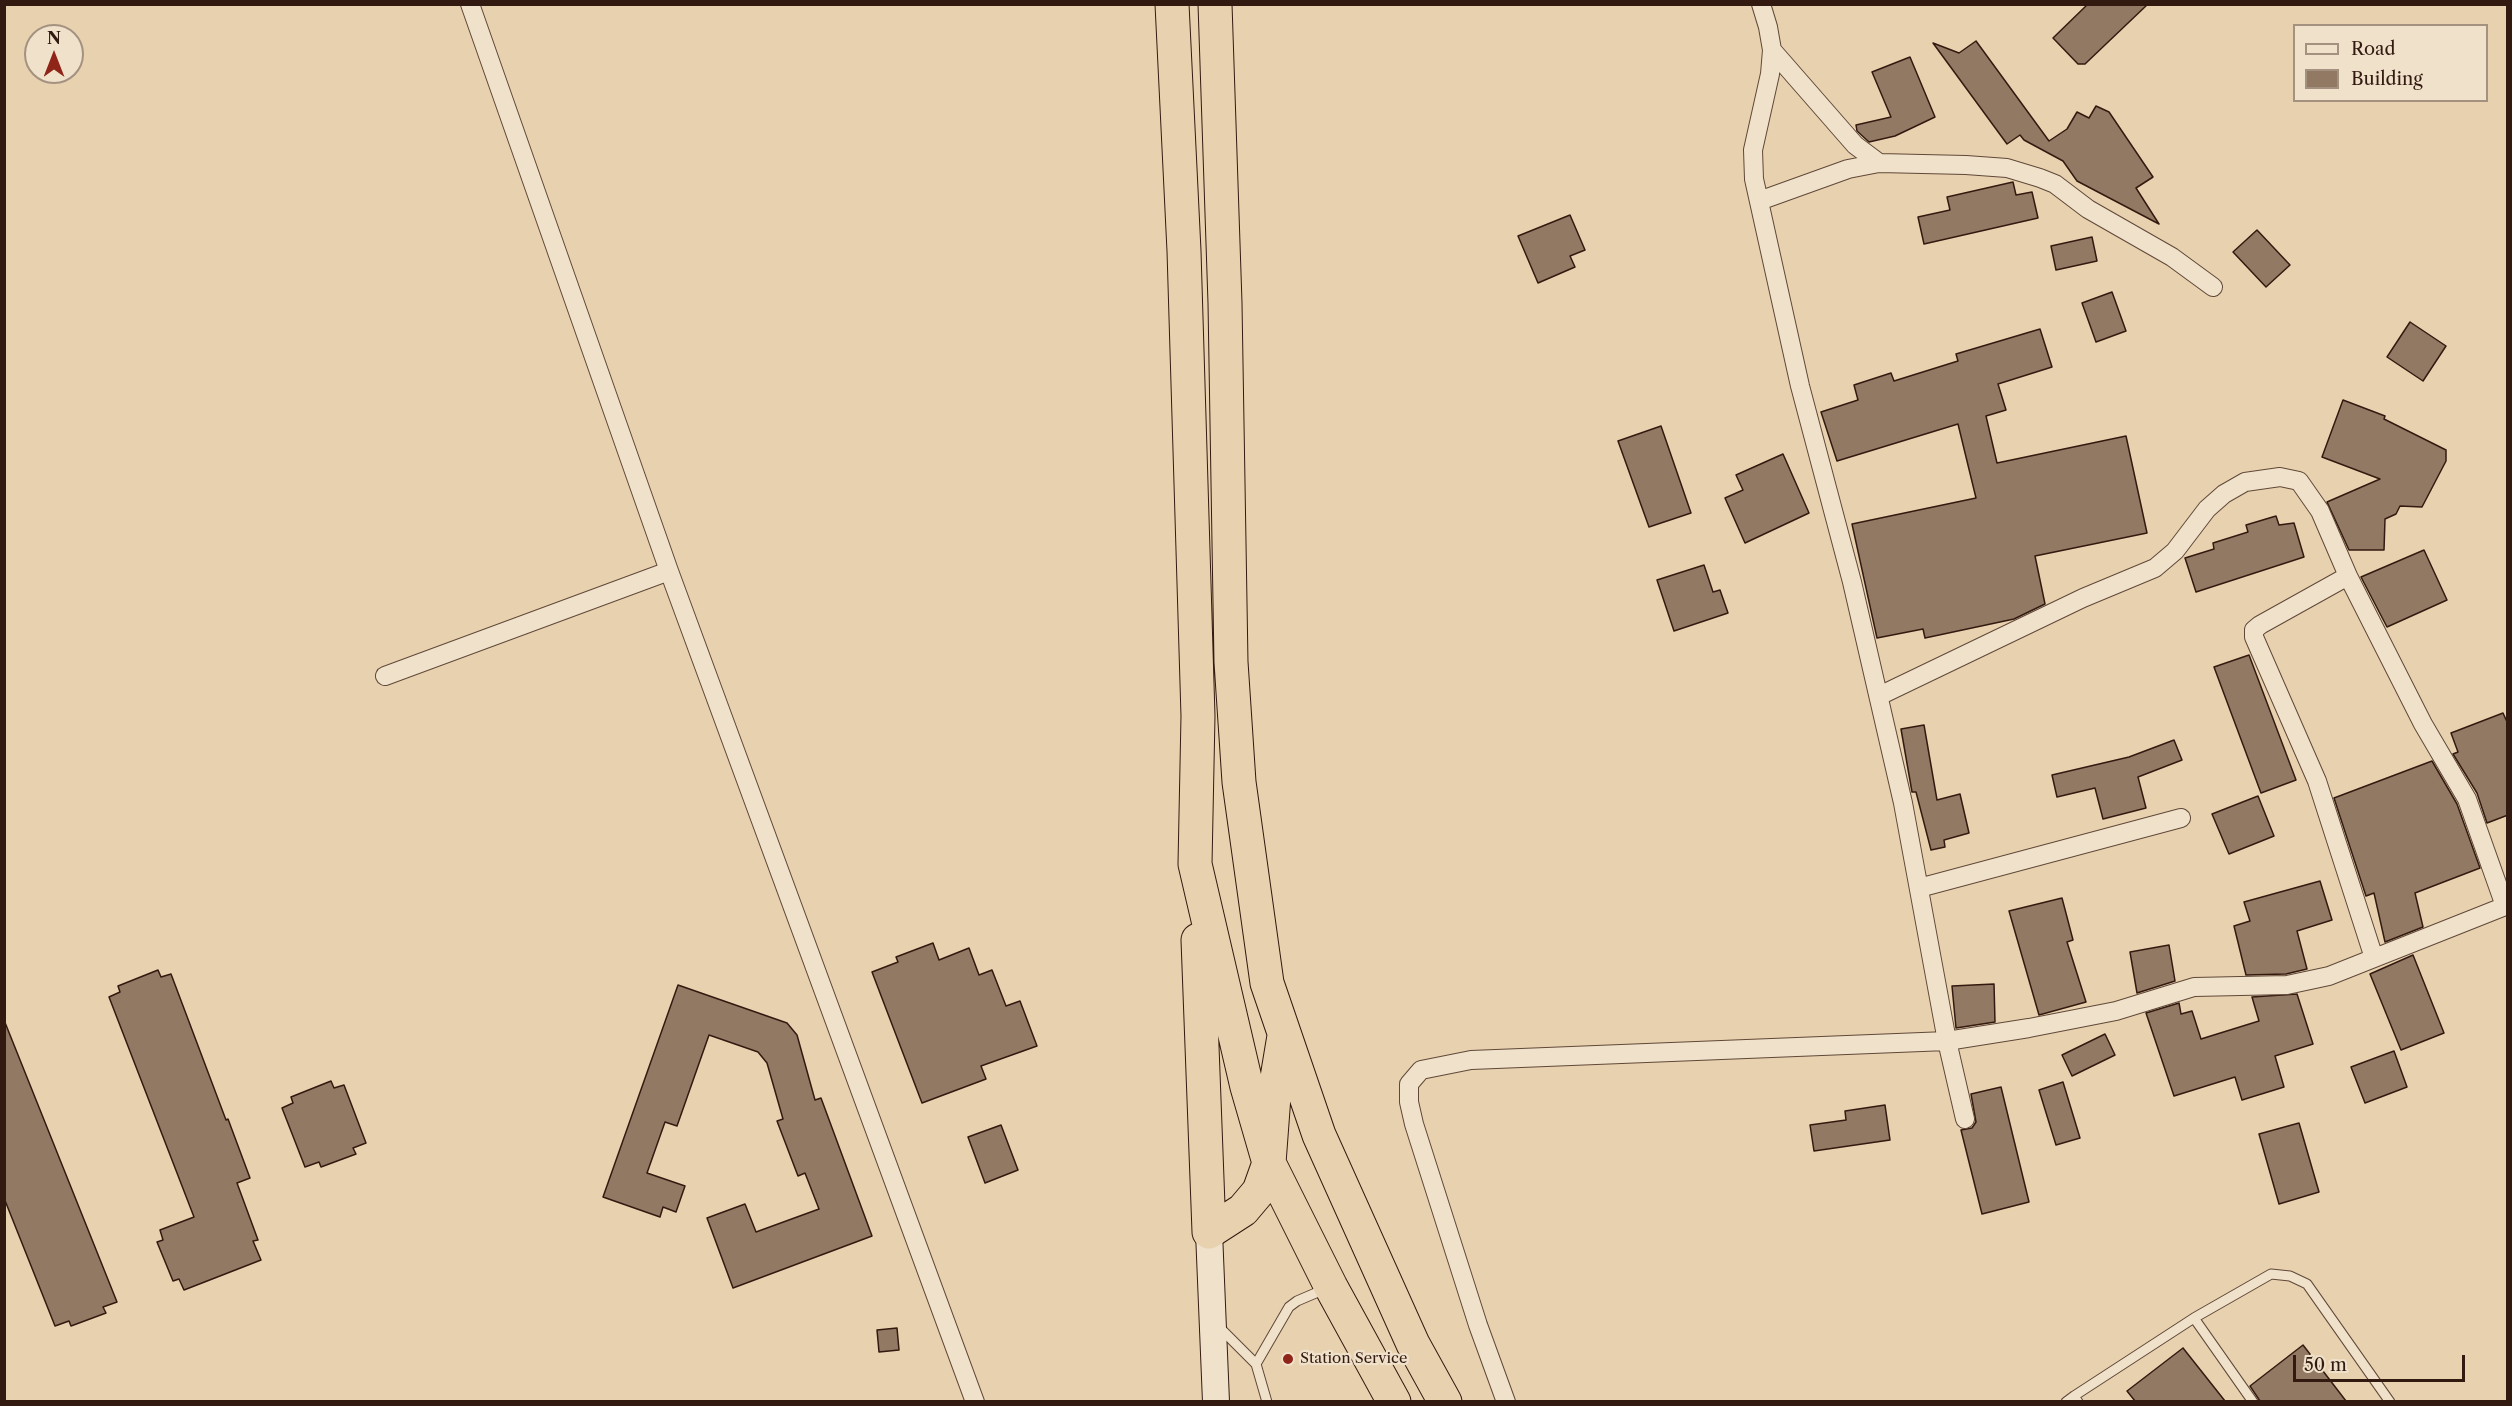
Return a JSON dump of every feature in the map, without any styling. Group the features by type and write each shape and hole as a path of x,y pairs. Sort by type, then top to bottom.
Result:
{"highway":[{"path":"1172,4 1184,250 1197,692 1195,864 1209,1232"},
{"path":"1215,4 1225,303 1232,662 1238,760 1267,983 1319,1135 1413,1344 1445,1401"},
{"path":"1195,864 1247,1087 1269,1163 1331,1287 1394,1401"},
{"path":"1209,1232 1243,1210 1259,1191 1269,1163 1274,1096 1285,1035"}],"main road":[{"path":"1209,1232 1216,1401"}],"street":[{"path":"470,4 669,571 975,1401"},
{"path":"1761,4 1772,50 1770,74 1753,150 1754,179 1800,386 1852,582 1879,696 1903,803 1947,1041 1965,1119"},
{"path":"1772,50 1855,145 1879,163"},
{"path":"1759,201 1848,169 1879,163 2007,168 2040,177 2055,184 2088,209 2172,257 2213,287"},
{"path":"1506,1401 1478,1325 1414,1124 1409,1102 1409,1084 1421,1070 1471,1060 1947,1041 2116,1011 2194,987 2288,985 2329,976 2506,906 2467,799 2423,724 2348,576 2320,511 2300,481 2280,477 2245,482 2224,494 2207,509 2175,551 2155,568 2084,598 1879,696"},
{"path":"385,676 669,571"},
{"path":"2348,576 2260,625 2254,630 2253,637 2317,781 2374,958"},
{"path":"1919,888 2181,818"}],"lane":[{"path":"2073,1400 2194,1317 2271,1274 2290,1276 2307,1284 2390,1401"},
{"path":"1256,1364 1289,1307 1331,1287"},
{"path":"2194,1317 2253,1401"},
{"path":"1211,1319 1256,1364 1267,1401"}],"building":[{"path":"2088,4 2148,4 2085,64 2078,64 2053,38"},
{"path":"1976,41 2049,141 2067,129 2077,112 2089,118 2096,106 2109,112 2153,177 2136,188 2159,224 2077,181 2063,161 2024,140 2020,135 2007,144 1933,43 1959,53"},
{"path":"1910,57 1935,117 1895,136 1869,142 1857,131 1856,125 1891,117 1872,72"},
{"path":"2013,182 2016,195 2032,192 2038,218 1924,244 1918,217 1950,210 1947,197"},
{"path":"1570,215 1585,250 1570,256 1575,267 1538,283 1518,236"},
{"path":"2257,230 2290,265 2266,287 2233,252"},
{"path":"2092,237 2097,261 2056,270 2051,246"},
{"path":"2112,292 2126,331 2096,342 2082,303"},
{"path":"2410,322 2446,346 2423,381 2387,357"},
{"path":"2040,329 2052,367 1998,384 2006,410 1986,416 1997,463 2126,436 2147,533 2035,556 2045,604 2014,619 1925,638 1923,629 1877,638 1852,524 1976,498 1958,424 1837,461 1821,412 1858,400 1854,385 1891,373 1894,381 1958,361 1956,354"},
{"path":"2343,400 2385,416 2384,419 2446,450 2446,461 2422,507 2400,506 2396,514 2385,519 2384,550 2349,550 2327,502 2380,479 2322,457"},
{"path":"1661,426 1691,513 1649,527 1618,441"},
{"path":"1783,454 1809,513 1745,543 1725,498 1743,490 1736,475"},
{"path":"2276,516 2279,525 2294,523 2304,557 2196,592 2185,558 2214,549 2213,543 2248,532 2246,525"},
{"path":"2424,550 2447,600 2387,627 2361,577"},
{"path":"1704,565 1713,592 1720,590 1728,613 1674,631 1657,580"},
{"path":"2249,655 2296,780 2261,793 2214,667"},
{"path":"2503,713 2508,724 2508,815 2487,823 2477,793 2453,754 2458,752 2451,733"},
{"path":"1924,725 1937,800 1960,794 1969,833 1944,840 1945,847 1931,850 1916,792 1912,792 1901,729"},
{"path":"2174,740 2182,760 2138,777 2146,808 2103,819 2095,788 2057,797 2052,775 2129,757"},
{"path":"2432,761 2457,804 2480,868 2415,893 2423,927 2385,942 2374,893 2366,896 2334,798"},
{"path":"2258,796 2274,836 2229,854 2212,814"},
{"path":"2320,881 2332,920 2297,931 2307,969 2286,974 2246,975 2234,926 2250,921 2244,902"},
{"path":"2062,898 2073,940 2067,942 2086,1002 2039,1015 2009,911"},
{"path":"933,943 939,960 969,948 979,975 992,970 1006,1006 1020,1001 1037,1046 981,1066 986,1079 922,1103 872,972 898,962 896,957"},
{"path":"2169,945 2175,981 2137,993 2130,952"},
{"path":"2413,955 2444,1033 2401,1050 2370,974"},
{"path":"158,970 161,977 171,974 250,1178 237,1183 258,1240 253,1241 261,1260 184,1290 179,1279 173,1281 157,1242 163,1240 160,1230 194,1217 109,997 120,992 118,986"},
{"path":"1994,984 1995,1022 1956,1028 1952,986"},
{"path":"678,985 787,1023 797,1035 815,1100 821,1098 872,1236 733,1288 707,1218 745,1204 756,1232 819,1209 805,1173 798,1176 777,1121 783,1119 767,1063 758,1052 709,1035 677,1126 665,1122 647,1173 685,1186 676,1212 663,1207 660,1217 603,1197"},
{"path":"2297,994 2313,1044 2275,1056 2284,1087 2242,1100 2235,1077 2174,1096 2146,1013 2179,1003 2181,1014 2192,1011 2201,1039 2259,1021 2252,997"},
{"path":"4,1020 117,1302 103,1307 106,1313 71,1326 69,1321 55,1326 4,1198"},
{"path":"2105,1034 2115,1055 2072,1076 2062,1055"},
{"path":"2394,1051 2407,1087 2365,1103 2351,1067"},
{"path":"331,1081 334,1088 344,1085 366,1143 353,1148 356,1154 321,1167 319,1162 305,1167 282,1108 293,1103 291,1097"},
{"path":"2063,1082 2080,1138 2056,1145 2039,1090"},
{"path":"2001,1087 2029,1202 1982,1214 1961,1130 1972,1128 1976,1122 1971,1094"},
{"path":"1885,1105 1890,1140 1814,1151 1810,1125 1846,1120 1845,1111"},
{"path":"2299,1123 2319,1192 2279,1204 2259,1134"},
{"path":"1001,1125 1018,1170 985,1183 968,1137"},
{"path":"897,1328 899,1350 879,1352 877,1330"},
{"path":"2303,1345 2346,1401 2260,1401 2250,1386"},
{"path":"2183,1348 2225,1401 2135,1401 2127,1391"}],"place":[{"name":"Station Service","path":"1288,1359"}]}
